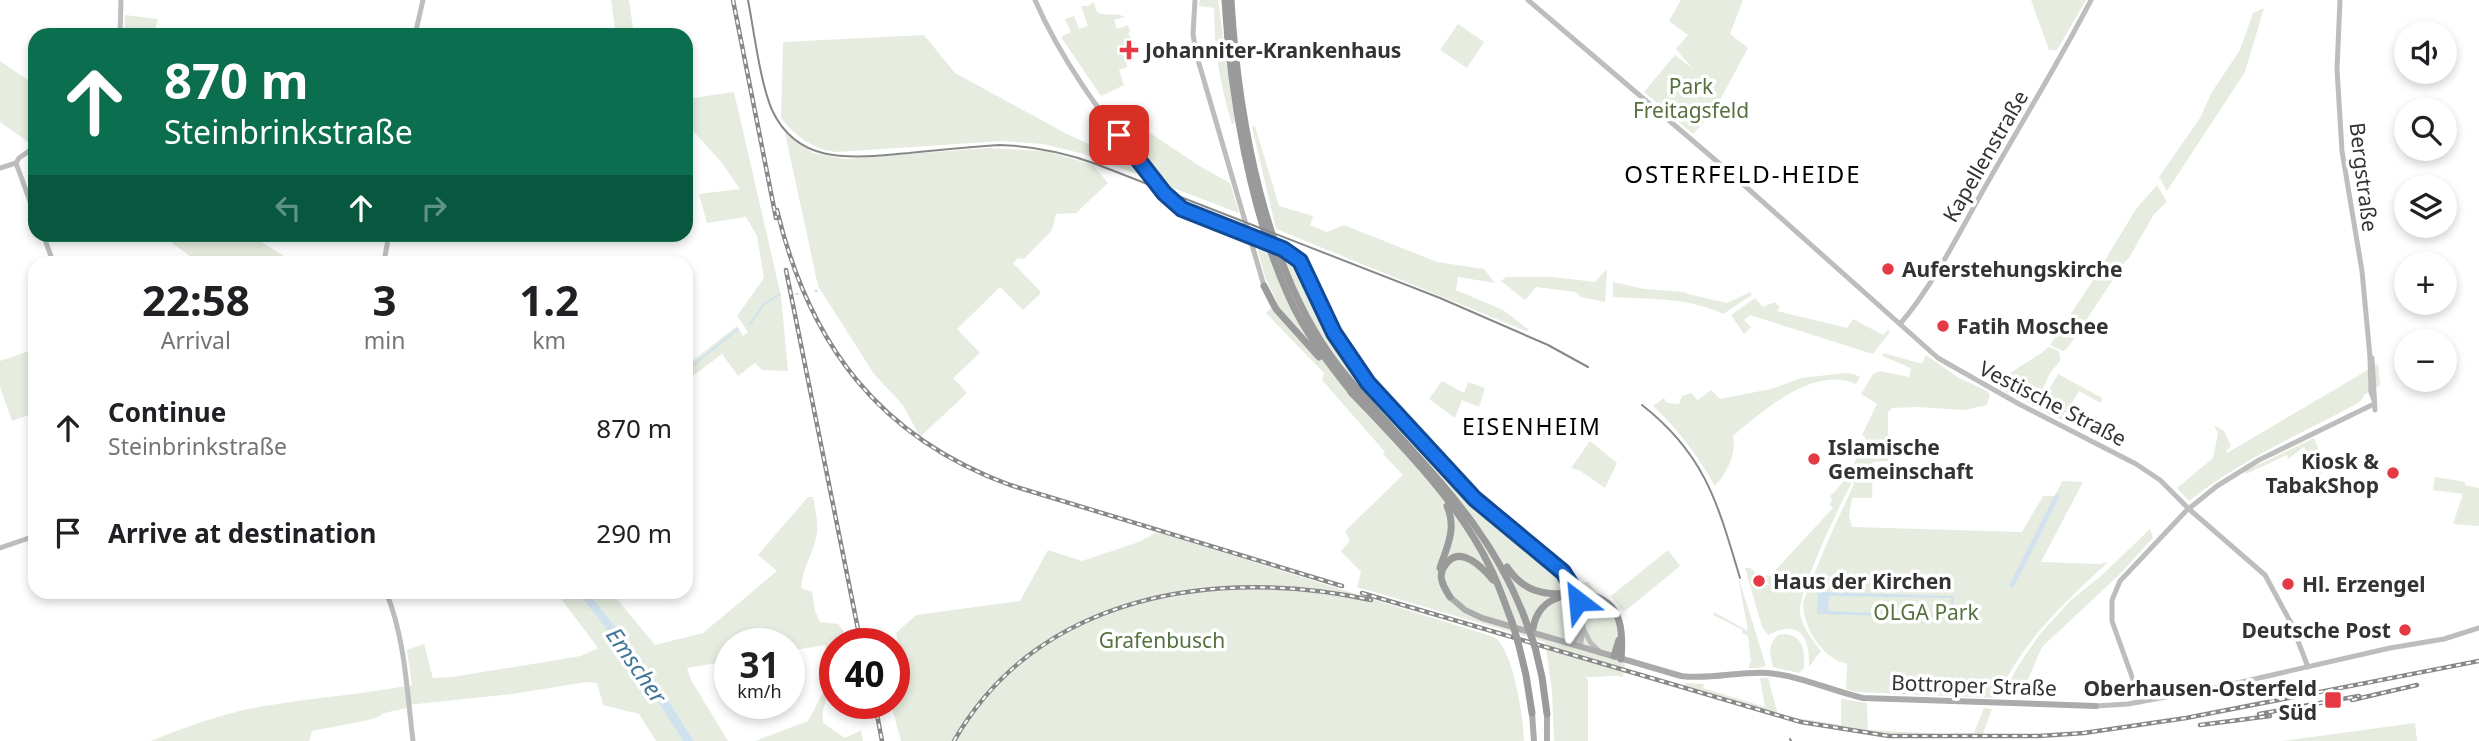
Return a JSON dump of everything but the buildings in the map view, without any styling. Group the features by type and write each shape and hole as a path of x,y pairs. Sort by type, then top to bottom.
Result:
{"highway":[{"path":"1225,0 1240,127 1272,253 1289,298 1307,331 1353,394"},
{"path":"1231,0 1237,67 1251,149 1270,225 1296,296 1314,331 1339,367 1440,479 1485,537 1506,573 1531,628 1547,714"},
{"path":"1264,286 1276,309 1446,498 1475,541 1512,622 1527,675 1532,713"},
{"path":"1446,498 1452,530 1439,578 1450,597"},
{"path":"1485,537 1493,544 1513,576 1524,586 1545,594 1580,594 1599,600 1609,608 1616,618 1619,638 1617,657"},
{"path":"1450,597 1441,576 1447,562 1457,557 1468,559 1480,566 1499,589"},
{"path":"1531,628 1545,604 1569,594"}],"main road":[{"name":"Bottroper Straße","path":"1450,597 1465,610 1482,618 1678,676 1699,678 1748,673 1780,675 1864,698 2096,706"},
{"path":"1532,713 1534,741"},
{"path":"1547,714 1547,741"}],"street":[{"path":"120,28 121,0"},
{"path":"417,28 423,0"},
{"path":"1035,0 1058,46 1131,152 1164,193 1188,213 1262,240 1283,249 1300,261 1334,333 1368,383 1475,499 1563,572 1580,610 1584,630 1590,642 1601,653"},
{"path":"1195,0 1195,50 1264,286"},
{"name":"Vestische Straße","path":"1528,0 1727,170 1928,350 1948,365 2142,467 2166,485 2189,509 2265,575 2291,623 2308,667"},
{"name":"Kapellenstraße","path":"1900,324 1917,303 1974,207 2091,0"},
{"name":"Bergstraße","path":"2189,509 2243,469 2374,405 2362,271 2342,146 2337,69 2340,0"},
{"path":"16,163 28,152"},
{"path":"0,168 16,163"},
{"path":"16,163 28,196"},
{"path":"2141,702 2114,628 2112,600 2118,584 2127,572 2189,509"},
{"path":"0,548 28,538"},
{"path":"389,599 399,638 413,741"},
{"path":"1577,645 1580,610"},
{"name":"Bottroper Straße","path":"2096,706 2141,702 2245,682 2390,648 2444,639 2479,628"},
{"path":"1577,645 1584,630"}],"green space":[{"path":"611,0 629,0 633,28 615,28"},
{"path":"1200,0 1218,0 1235,123 1232,124 1218,66 1214,8 1199,6"},
{"name":"Park Freitagsfeld","path":"1681,0 1743,0 1730,34 1748,48 1714,111 1693,134 1644,92 1675,55 1693,69 1676,49 1688,35 1669,21"},
{"path":"2031,0 2086,0 2057,50 2049,50"},
{"path":"1094,2 1097,12 1125,17 1114,20 1117,29 1128,25 1128,33 1135,44 1125,49 1129,61 1126,63 1127,67 1119,70 1124,85 1101,96 1061,37 1071,32 1065,19 1074,16 1079,29 1088,26 1081,6"},
{"path":"2264,8 2245,72 2167,191 2159,177 2200,118 2212,92 2240,50 2253,13"},
{"path":"125,15 158,19 156,28 124,28"},
{"path":"1458,24 1484,42 1467,68 1440,50"},
{"path":"924,35 955,73 1067,134 1115,156 1126,150 1103,121 1123,115 1230,183 1239,213 1084,154 1043,144 1003,141 836,152 805,141 781,118 783,42"},
{"path":"0,61 28,80 28,142 0,122"},
{"path":"734,92 781,296 788,371 762,370 755,363 738,376 722,354 693,376 693,361 737,326 743,336 748,332 737,316 764,278 757,236 746,217 707,223 699,194 740,189 722,163 693,131 693,98"},
{"path":"1255,126 1279,206 1313,216 1310,225 1327,232 1344,225 1437,262 1484,269 1495,283 1458,277 1456,290 1503,310 1529,330 1276,229 1252,127"},
{"path":"785,133 813,153 846,159 987,148 1047,151 1093,165 1108,183 1076,213 1056,214 1052,230 1024,259 1018,258 1013,263 1040,294 1023,310 1000,287 957,329 980,353 953,378 967,393 920,437 903,405 874,374 818,286"},
{"path":"2157,185 2167,202 2154,214 2129,258 2067,349 2063,351 2050,345 2136,209"},
{"path":"171,242 261,242 284,256 190,256"},
{"path":"1261,247 1289,257 1299,271 1336,346 1362,382 1485,515 1566,585 1588,582 1597,593 1614,604 1621,619 1624,639 1623,677 1585,676 1588,679 1588,741 1554,741 1552,690 1545,642 1357,587 1361,572 1341,551 1350,541 1345,531 1403,475 1322,380 1324,373 1266,313 1277,302 1265,277 1258,251"},
{"path":"1607,269 1605,302 1581,297 1576,292 1536,287 1525,300 1501,281 1506,277 1553,277 1595,282"},
{"path":"1613,282 1644,289 1684,292 1727,303 1750,292 1752,295 1723,314 1684,302 1613,297"},
{"path":"1755,298 1763,307 1775,302 1780,307 1777,311 1847,328 1853,319 1883,335 1888,330 1890,332 1873,354 1750,315 1744,320 1751,327 1744,334 1731,315"},
{"path":"2048,347 2057,350 2060,361 2050,373 2035,406 2007,393 1997,381"},
{"path":"28,351 28,415 12,421 0,387 0,361"},
{"name":"OLGA Park","path":"1884,353 1922,364 1926,355 1959,378 1990,394 1987,405 1964,410 1892,408 1888,412 1888,461 1873,462 1872,498 1852,498 1849,516 1852,527 2022,532 2043,496 2055,496 2062,481 2083,482 2041,562 2108,562 2060,608 2031,641 1997,698 1856,692 1846,689 1847,664 1829,655 1815,640 1806,621 1803,602 1854,484 1852,482 1821,548 1801,602 1803,623 1821,651 1809,667 1808,647 1801,633 1788,629 1768,635 1762,627 1745,568 1755,572 1756,585 1770,585 1766,575 1770,576 1833,508 1829,504 1832,501 1830,496 1842,484 1855,461 1866,438 1862,435 1877,404 1861,394 1873,374 1880,371 1909,377 1911,368 1882,356"},
{"path":"2378,364 2380,385 2364,395 2360,402 2250,460 2189,501 2177,488 2213,458 2218,434 2214,425 2224,431 2231,446 2227,453"},
{"path":"1845,373 1860,377 1856,384 1840,380 1806,386 1774,404 1733,436 1734,449 1730,462 1715,486 1687,443 1653,406 1664,398 1667,403 1679,404 1682,396 1691,393 1698,400 1711,390 1720,399 1771,389 1801,378"},
{"path":"2058,374 2102,398 2101,403 2079,391 2062,420 2038,409"},
{"path":"1442,381 1464,393 1468,382 1485,388 1479,407 1462,400 1455,418 1429,399"},
{"path":"2314,438 2326,468 2320,474 2304,447 2288,459 2287,455 2246,474 2245,471"},
{"path":"1590,441 1617,463 1605,488 1579,470 1571,468"},
{"path":"2435,477 2465,482 2465,485 2479,488 2479,526 2453,524 2463,494 2433,490"},
{"path":"808,497 813,497 817,532 801,588 812,592 820,622 838,624 841,628 819,628 819,646 805,648 805,628 714,628 714,664 687,668 691,680 728,741 694,741 647,667 594,599 617,599 655,645 703,633 777,571 758,555"},
{"path":"2150,529 2153,538 2119,575 2042,647 2022,693 2004,691 2040,634 2071,600 2101,576"},
{"name":"Grafenbusch","path":"1157,532 1494,637 1501,644 1512,669 1520,701 1524,741 901,741 895,719 910,719 910,628 902,628 916,615 1020,601 1048,550 1082,561 1139,542"},
{"path":"1668,550 1680,566 1624,612 1611,596"},
{"path":"1738,576 1766,666 1749,668 1751,663 1748,636 1742,633 1743,630 1713,615 1714,612 1748,631"},
{"path":"561,599 583,599 631,660 683,741 656,741 639,714 603,705 597,683 586,682 512,694 407,705 407,708 364,721 312,731 309,741 151,741 180,729 240,711 412,685 407,650 424,644 433,678 581,656 598,648"},
{"path":"1785,634 1796,638 1802,646 1804,668 1799,673 1773,667 1771,647 1778,635"},
{"path":"1760,678 1768,678 1778,715 1685,686 1686,683 1704,684 1703,688 1765,707"},
{"path":"1841,699 1867,703 1868,730 1974,733 1984,708 1992,709 1982,736 1884,734 1797,720 1841,725"},
{"path":"819,700 819,719 823,719 823,723 845,738 861,730 863,741 755,741 808,721"},
{"path":"2415,723 2417,741 2282,741"}],"water":[{"path":"1818,592 1954,596 1953,618 1817,614","holes":["1829,596 1951,598 1951,616 1828,611"]},
{"name":"Emscher","path":"583,599 594,599 647,667 694,741 683,741 631,660"}],"waterway":[{"path":"750,324 764,304 780,294"},
{"path":"693,365 738,329"},
{"path":"2012,585 2057,496"}],"tram line":[{"path":"748,0 761,71 772,110 784,129 797,142 814,150 831,155 869,156 1000,145 1037,148 1072,156 1440,298 1548,345 1588,367"},
{"path":"1642,405 1681,443 1707,483 1740,578"}],"railway":[{"path":"733,0 776,218"},
{"path":"777,210 808,303 830,343 856,380 887,412 923,441 964,465 1010,485 1342,586"},
{"path":"786,270 858,628"},
{"path":"954,741 990,691 1033,652 1083,623 1137,603 1194,591 1253,587 1312,591 1371,600"},
{"path":"1362,593 1801,722 1889,736 2039,736 2084,733 2186,718 2479,661"},
{"path":"2352,700 2417,685"},
{"path":"2259,714 2359,696"},
{"path":"2200,725 2270,716"},
{"path":"878,719 882,741"}],"place":[{"name":"Johanniter-Krankenhaus","path":"1129,50"},
{"name":"Auferstehungskirche","path":"1888,269"},
{"name":"Fatih Moschee","path":"1943,326"},
{"name":"Islamische Gemeinschaft","path":"1814,459"},
{"name":"Kiosk & TabakShop","path":"2393,473"},
{"name":"Haus der Kirchen","path":"1759,581"},
{"name":"Hl. Erzengel","path":"2288,584"},
{"name":"Deutsche Post","path":"2405,630"},
{"name":"Oberhausen-Osterfeld Süd","path":"2333,700"}],"district":[{"name":"OSTERFELD-HEIDE","path":"1743,173"},
{"name":"EISENHEIM","path":"1532,426"}],"route":[{"path":"1119,135 1164,193 1182,209 1290,252 1300,261 1321,310 1368,383 1475,499 1563,572 1578,601"}]}
